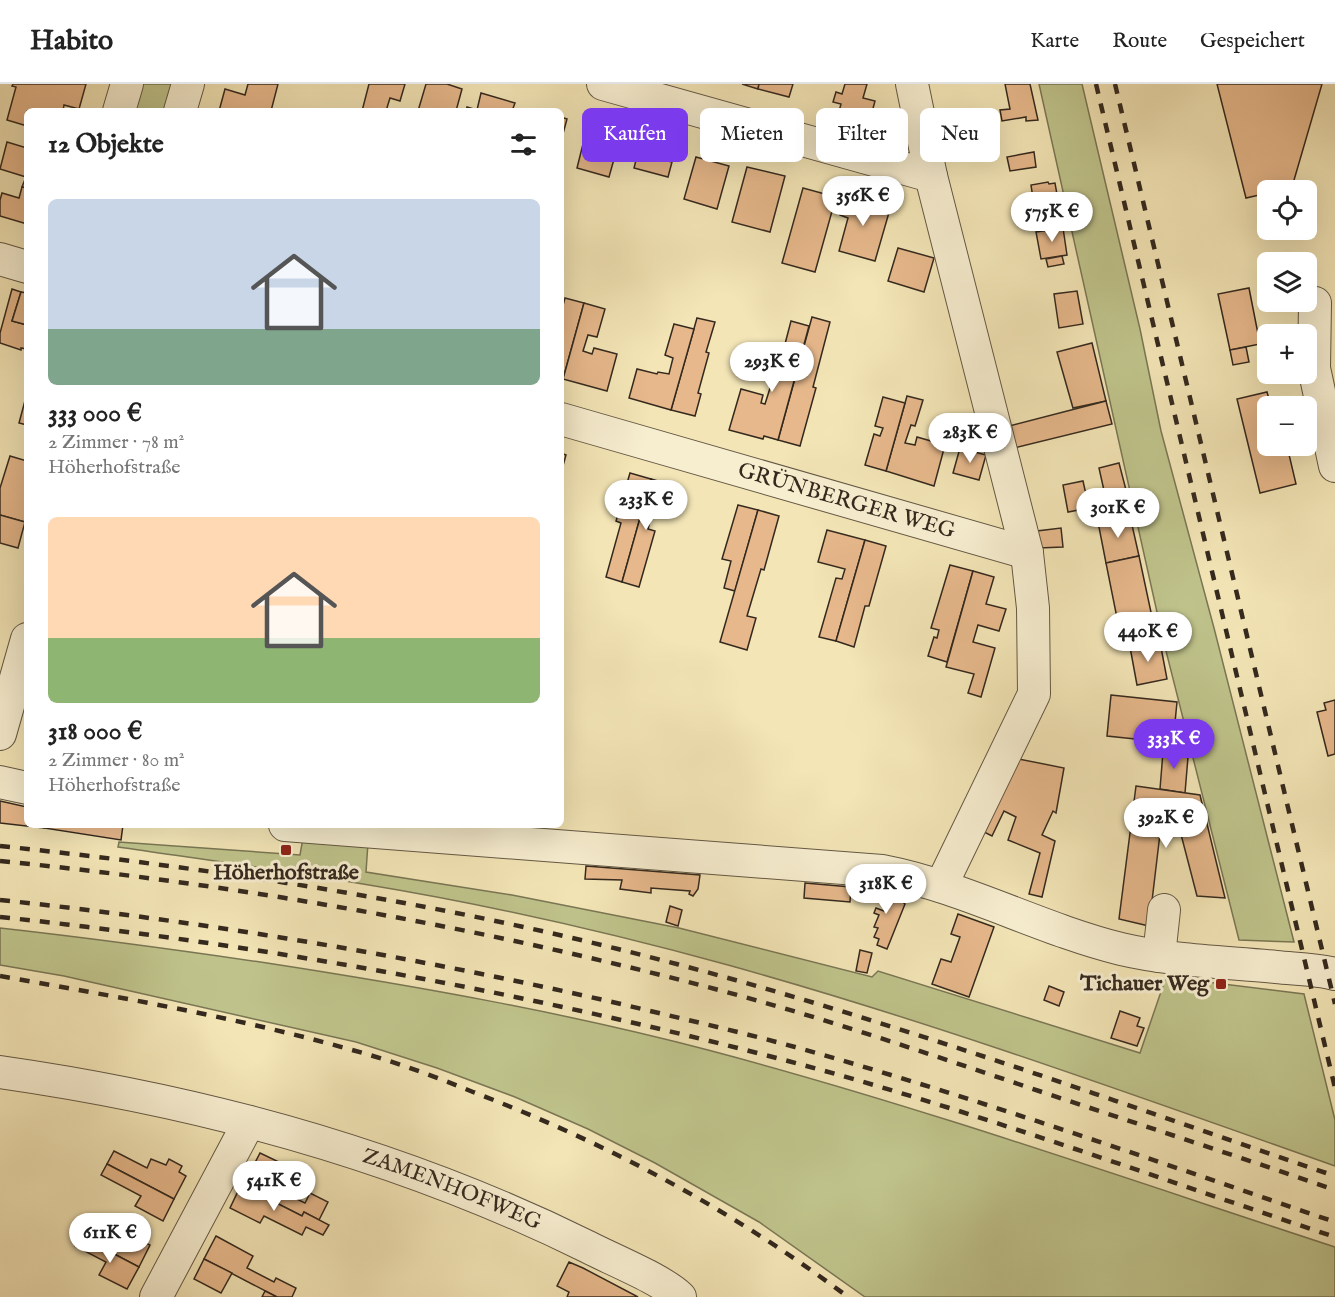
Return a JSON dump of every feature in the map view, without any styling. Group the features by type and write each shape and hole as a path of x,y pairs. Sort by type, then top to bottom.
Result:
{"street":[{"path":"120,108 127,84"},
{"path":"181,108 188,84"},
{"path":"603,84 931,176"},
{"path":"912,84 931,176 1027,553 1033,608 1034,694 941,886"},
{"path":"0,259 24,266"},
{"path":"1316,312 1335,466"},
{"name":"GRÜNBERGER WEG","path":"564,420 1027,553"},
{"path":"0,734 24,650"},
{"path":"0,782 24,787"},
{"path":"324,828 882,871 914,877 1079,937 1122,949 1159,956 1333,974"},
{"path":"1159,956 1164,910"},
{"name":"ZAMENHOFWEG","path":"4,1081 174,1102 324,1143 421,1176 544,1225 660,1283 680,1297"},
{"path":"156,1297 249,1122"}],"green space":[{"path":"138,84 176,84 170,108 132,108"},
{"path":"1039,84 1082,84 1140,329 1161,431 1294,942 1239,940 1163,639"},
{"path":"303,838 368,843 366,872 512,895 679,928 872,977 878,971 1140,1053 1166,977 1304,994 1335,1120 1335,1166 1109,1086 881,1010 683,953 455,900 302,874 118,847 119,842 300,855"},
{"path":"0,928 234,958 434,991 544,1012 708,1050 866,1095 1023,1144 1335,1247 1335,1297 865,1297 759,1222 655,1163 588,1129 515,1097 437,1068 356,1042 64,976 0,965"}],"building":[{"path":"13,84 86,84 79,108 64,105 64,108 24,108 24,125 7,120 16,87 12,86"},
{"path":"248,84 278,84 272,108 220,108 225,89 245,95"},
{"path":"369,84 405,84 400,101 390,98 387,108 363,108"},
{"path":"426,84 447,84 462,89 457,108 419,108"},
{"path":"742,84 759,84 758,89"},
{"path":"759,84 793,84 789,97 758,89"},
{"path":"845,84 867,84 863,98 875,101 873,108 840,108 841,104 833,102 836,92 842,94"},
{"path":"1005,84 1030,84 1038,120 1026,121 1026,117 1002,121 1000,110 1010,109"},
{"path":"1217,84 1322,84 1294,180 1257,180 1257,196 1246,198"},
{"path":"481,93 515,103 513,108 477,108"},
{"path":"7,142 24,147 24,176 0,169"},
{"path":"582,148 582,162 613,162 609,177 577,168"},
{"path":"1034,152 1036,167 1010,171 1007,157"},
{"path":"696,157 700,158 700,162 714,162 729,166 717,209 684,199"},
{"path":"636,162 672,162 668,177 634,168"},
{"path":"747,167 785,176 770,232 732,222"},
{"path":"1048,182 1049,184 1055,183 1063,228 1038,231 1031,185"},
{"path":"22,187 24,187 24,223 0,216 2,193 19,198"},
{"path":"803,188 836,197 815,272 782,263"},
{"path":"847,189 859,192 857,200 890,209 875,261 839,251 848,218 840,215"},
{"path":"1063,228 1067,255 1041,259 1036,232"},
{"path":"898,248 934,258 924,292 888,281"},
{"path":"1062,256 1064,264 1048,267 1046,259"},
{"path":"1249,288 1257,329 1257,345 1230,350 1218,294"},
{"path":"12,289 21,292 12,321 24,324 24,348 21,350 0,343 0,333"},
{"path":"1077,291 1083,324 1059,328 1054,294"},
{"path":"21,292 24,292 24,324 12,321"},
{"path":"565,298 584,303 564,375"},
{"path":"584,303 605,309 597,337 588,335 583,351 592,354 594,348 617,354 607,391 564,379"},
{"path":"812,317 830,322 813,387 816,388 800,446 778,440"},
{"path":"697,318 715,322 706,352 709,353 698,393 701,394 695,416 671,410"},
{"path":"791,321 809,326 778,440 764,436 763,439 729,430 741,389 763,395 761,403 765,404 771,385 774,386"},
{"path":"674,324 694,329 671,410 629,398 637,369 657,374 658,372 669,374 673,358 665,355"},
{"path":"1092,343 1106,401 1073,408 1057,352"},
{"path":"1246,347 1249,362 1233,365 1230,350"},
{"path":"1267,392 1268,396 1257,396 1257,456 1289,456 1296,484 1260,493 1237,399"},
{"path":"907,396 923,400 915,426 911,425 905,443 915,445 917,437 945,445 934,486 886,471"},
{"path":"883,397 905,403 886,471 865,465 874,434 880,436 883,428 875,426"},
{"path":"1106,401 1112,424 1010,449 1005,427"},
{"path":"24,404 24,424 19,423"},
{"path":"960,448 986,455 979,480 953,473"},
{"path":"10,456 24,460 24,522 0,515 0,488"},
{"path":"1119,463 1126,490 1105,495 1099,468"},
{"path":"630,473 651,479 622,582 606,577 621,523 616,521"},
{"path":"651,479 672,485 663,517 652,513 648,529 655,531 639,587 622,582"},
{"path":"1083,481 1089,508 1068,512 1063,485"},
{"path":"738,505 758,510 735,591 724,588 731,561 722,559"},
{"path":"758,510 779,516 764,570 761,569 747,616 756,618 747,650 720,642"},
{"path":"0,515 24,522 18,548 0,543"},
{"path":"1130,516 1139,556 1106,563 1098,522"},
{"path":"1061,528 1063,547 1039,548 1037,531"},
{"path":"827,530 865,540 836,641 819,637 836,578 842,579 845,569 818,562"},
{"path":"865,540 886,546 869,606 865,606 854,647 836,641"},
{"path":"1139,556 1152,617 1118,623 1106,563"},
{"path":"950,565 973,571 947,662 928,656 934,637 937,638 939,630 931,628"},
{"path":"973,571 994,577 986,604 1006,609 999,631 978,625 973,642 995,648 981,697 968,693 974,674 946,667"},
{"path":"1160,642 1167,679 1137,685 1130,647"},
{"path":"1111,695 1177,702 1173,743 1107,736"},
{"path":"1335,700 1335,754 1328,756 1317,712 1326,710 1324,703"},
{"path":"1173,744 1183,746 1182,756 1188,757 1185,793 1160,789 1163,752 1171,753"},
{"path":"1014,758 1064,768 1056,813 1053,811 1042,835 1055,841 1042,897 1029,894 1040,853 1008,840 1016,817 1004,811 992,836 976,828"},
{"path":"1136,786 1200,795 1225,898 1197,896 1177,819 1162,817 1149,926 1119,919"},
{"path":"0,801 24,806 24,826 0,823"},
{"path":"44,828 123,828 121,840"},
{"path":"586,866 700,875 698,889 693,896 689,894 690,891 651,888 651,893 620,889 622,880 585,879"},
{"path":"805,883 851,887 850,902 804,898"},
{"path":"867,888 890,891 905,904 887,949 877,945 879,939 874,937 878,928 874,927 879,915 874,913 876,908 884,911 887,901 867,899"},
{"path":"670,906 682,910 678,926 666,922"},
{"path":"958,914 994,927 969,997 932,984 941,959 951,962 960,937 951,934"},
{"path":"860,950 872,953 867,973 856,971"},
{"path":"1049,986 1064,992 1059,1006 1044,1000"},
{"path":"1120,1011 1140,1018 1137,1026 1144,1028 1137,1046 1111,1038"},
{"path":"114,1151 147,1168 151,1159 166,1165 169,1159 182,1166 179,1172 186,1176 174,1199 107,1164"},
{"path":"260,1153 279,1162 273,1172 290,1181 284,1193 305,1203 310,1193 328,1202 319,1220 304,1212 302,1216 243,1186"},
{"path":"107,1164 174,1199 163,1221 135,1206 141,1196 101,1175"},
{"path":"241,1185 302,1216 304,1212 329,1225 323,1235 306,1227 302,1235 264,1216 260,1223 230,1208"},
{"path":"85,1226 116,1242 122,1231 150,1245 139,1267 80,1236"},
{"path":"80,1236 139,1267 127,1289 99,1275 106,1262 75,1246"},
{"path":"216,1236 253,1256 247,1268 274,1282 276,1278 296,1288 292,1297 277,1297 204,1259"},
{"path":"204,1259 232,1273 221,1293 194,1279"},
{"path":"569,1262 638,1297 567,1297 569,1292 557,1286"},
{"path":"265,1291 277,1297 262,1297"}],"railway":[{"path":"1096,84 1335,1088"},
{"path":"1115,84 1335,1004"},
{"path":"0,846 157,864 391,900 622,950 802,999 892,1027 1335,1176"},
{"path":"0,861 180,882 360,911 538,946 627,967 756,1000 838,1025 1335,1190"},
{"path":"0,900 234,930 390,956 621,1004 795,1047 931,1087 1335,1222"},
{"path":"0,917 199,942 397,974 691,1036 857,1080 926,1101 1335,1237"},
{"path":"0,976 177,1008 265,1027 367,1054 443,1080 573,1134 668,1181 760,1236 848,1297"}],"place":[{"name":"Höherhofstraße","path":"286,850"},
{"name":"Tichauer Weg","path":"1221,984"}]}
